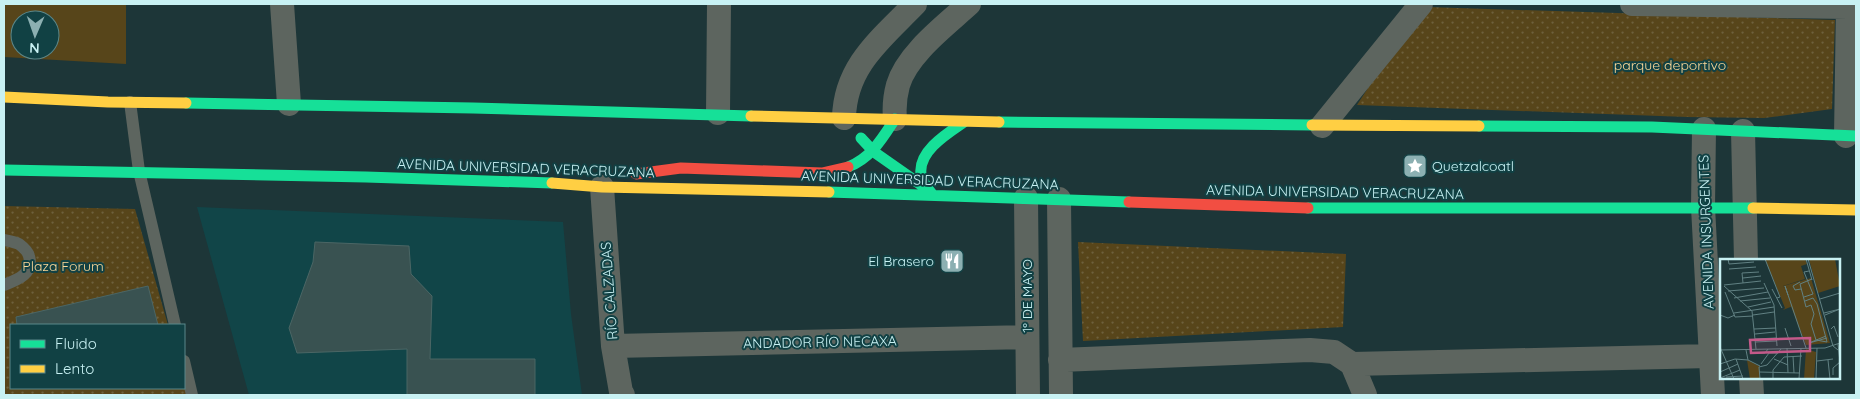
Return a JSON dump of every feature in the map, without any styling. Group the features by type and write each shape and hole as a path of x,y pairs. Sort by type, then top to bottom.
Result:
{"main road":[{"path":"4,97 108,102 718,113 964,122 1652,127 1851,136"},
{"path":"844,118 874,152 928,191"},
{"path":"602,186 626,176 681,168 822,173 844,169 862,161 874,152 895,120"},
{"path":"928,191 921,178 922,164 927,152 936,142 964,122"},
{"name":"AVENIDA UNIVERSIDAD VERACRUZANA","path":"4,170 139,171 459,179 602,186 928,191 1026,198 1346,209 1670,209 1702,207 1856,210"}],"street":[{"path":"282,4 289,104"},
{"path":"718,113 719,4"},
{"path":"844,118 844,104 850,81 864,58 915,4"},
{"path":"895,120 894,108 898,84 912,58 969,4"},
{"path":"1322,126 1421,4"},
{"path":"1632,4 1848,5 1851,136"},
{"name":"AVENIDA INSURGENTES","path":"1704,129 1702,207 1713,395"},
{"path":"1743,131 1746,259"},
{"name":"RÍO CALZADAS","path":"602,186 612,346 623,395"},
{"name":"1° DE MAYO","path":"1026,198 1028,395"},
{"path":"1059,199 1061,395"},
{"name":"ANDADOR RÍO NECAXA","path":"612,346 1027,337"},
{"path":"1060,360 1310,350 1334,352 1352,364 1365,395"},
{"path":"1352,364 1710,356"},
{"path":"1751,379 1752,395"}],"lane":[{"path":"130,102 139,171 175,324"},
{"path":"4,240 20,245 29,253 31,264 27,273 19,279 4,285"},
{"path":"185,365 192,395"}],"shaded area":[{"path":"197,207 563,222 571,314 582,395 249,395"}],"green space":[{"path":"4,4 126,4 126,64 56,60 60,60 60,10 10,10 10,57 4,57"},
{"name":"parque deportivo","path":"1427,7 1835,20 1832,109 1764,118 1357,105 1395,46"},
{"name":"Plaza Forum","path":"4,206 135,209 168,324 10,324 10,389 185,389 185,383 188,395 4,395"},
{"path":"1078,242 1346,254 1343,327 1083,341"}],"building":[{"path":"315,242 409,246 411,274 432,296 430,359 535,359 535,395 407,395 407,349 297,353 289,328 313,262"},
{"path":"148,286 158,324 17,324 16,317"}],"traffic: fast":[{"path":"186,103 473,108 751,116"},
{"path":"848,167 870,153 895,119"},
{"path":"932,194 925,185 921,174 924,158 935,144 964,122"},
{"path":"999,122 1312,125"},
{"path":"1479,126 1652,127 1856,136"},
{"path":"861,138 874,152 924,187"},
{"path":"4,170 366,177 552,183"},
{"path":"829,192 1129,202"},
{"path":"1308,208 1753,208"}],"traffic: slow":[{"path":"4,97 108,102 186,103"},
{"path":"751,116 999,122"},
{"path":"1312,125 1479,126"},
{"path":"552,183 602,187 829,192"},
{"path":"1753,208 1856,210"}],"traffic: jam":[{"path":"636,174 681,168 822,173 848,167"},
{"path":"1129,202 1308,208"}],"place":[{"name":"Quetzalcoatl","path":"1415,166"},
{"name":"El Brasero","path":"952,261"}]}
